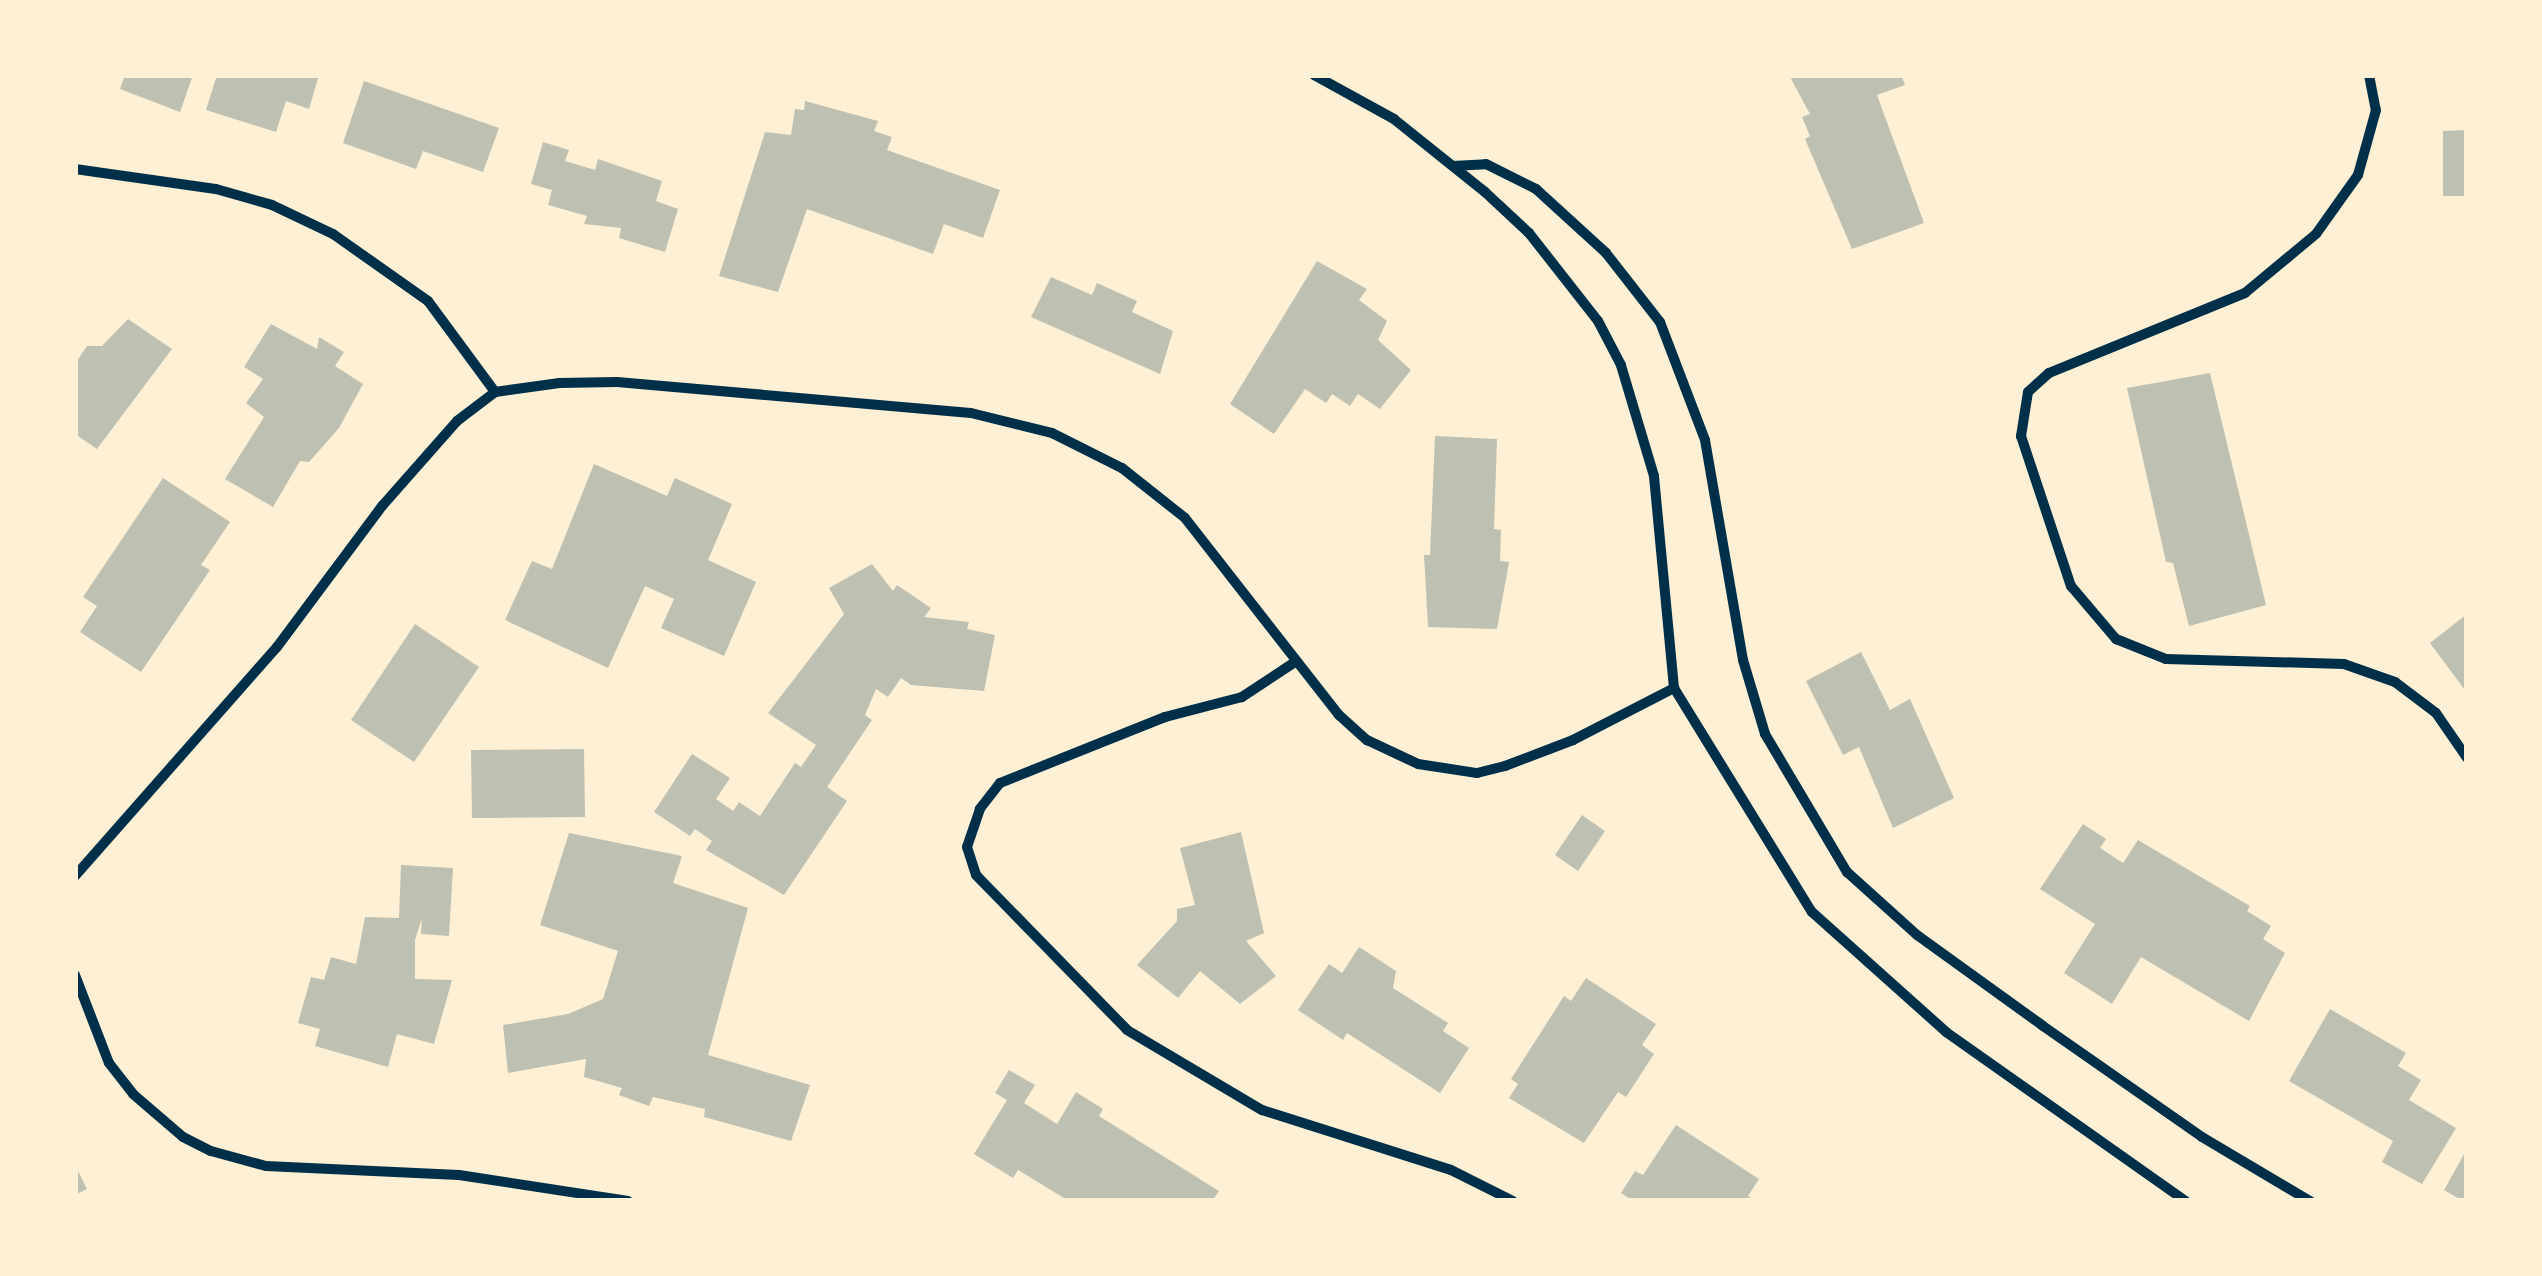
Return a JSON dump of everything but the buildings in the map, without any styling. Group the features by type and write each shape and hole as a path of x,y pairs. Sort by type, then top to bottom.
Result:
{"street":[{"path":"1314,75 1394,119 1453,166 1529,233 1598,321 1622,365 1654,476 1674,688 1812,912 1977,1056 2186,1201"},
{"path":"2369,75 2376,110 2358,175 2316,234 2245,293 2049,373 2028,392 2021,436 2072,586 2116,638 2166,659 2344,664 2395,682 2436,713 2467,758"},
{"path":"1453,166 1486,164 1536,189 1606,254 1660,322 1705,440 1743,660 1765,734 1848,872 1917,934 2043,1026 2202,1137 2310,1201"},
{"path":"75,169 216,189 272,205 332,234 428,301 496,392"},
{"path":"75,876 277,646 427,452 496,392 617,382 972,412 1052,433 1122,468 1184,518 1295,662 1366,740 1448,771 1477,773 1531,757 1674,688"},
{"path":"1295,662 1242,697 1164,717 1000,783 980,809 968,847 976,874 1127,1030 1262,1110 1451,1170 1512,1201"},
{"path":"75,976 109,1063 133,1094 182,1138 211,1151 266,1166 459,1175 628,1201"}]}
